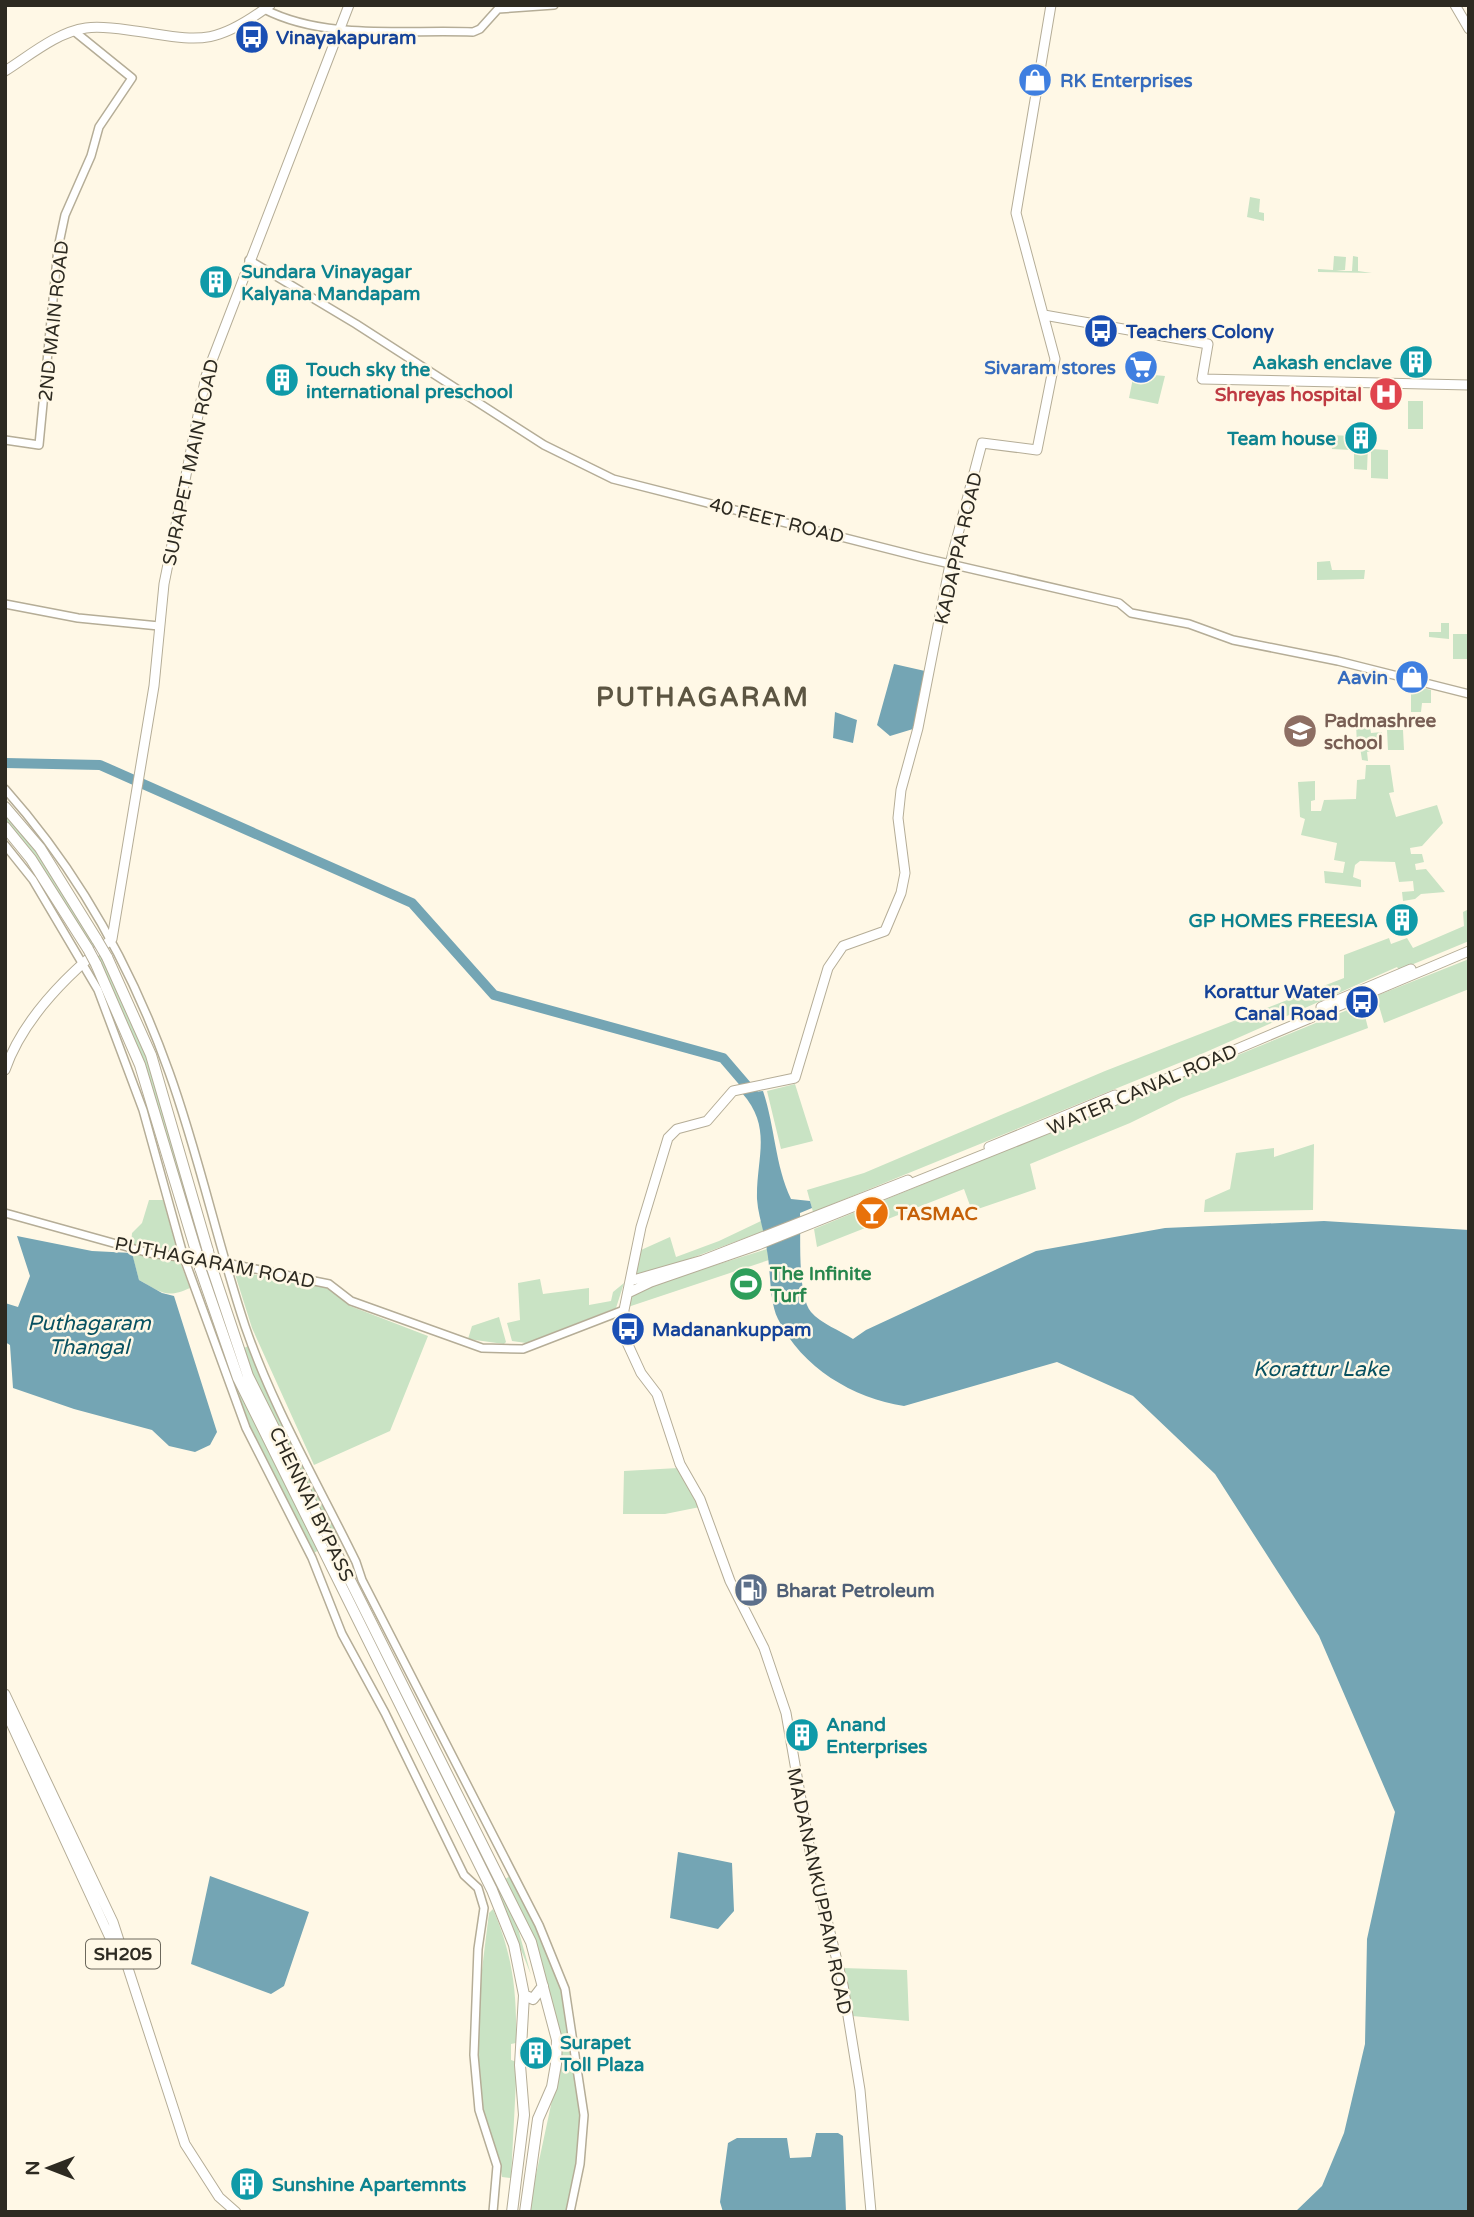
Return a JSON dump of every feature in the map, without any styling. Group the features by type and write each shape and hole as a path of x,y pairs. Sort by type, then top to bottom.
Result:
{"highway":[{"name":"CHENNAI BYPASS","path":"5,807 40,848 107,957 151,1055 212,1268 248,1376 531,1942 557,2040 552,2087 538,2119 525,2212"},
{"name":"CHENNAI BYPASS","path":"5,827 37,869 89,958 140,1065 200,1268 238,1378 492,1890 514,1945 524,1995 520,2065 524,2115 513,2212"},
{"path":"524,1995 533,1999 543,1986"},
{"path":"524,2115 538,2119"}],"main road":[{"name":"SURAPET MAIN ROAD","path":"111,940 139,778 164,584 205,376 349,5"},
{"name":"KADAPPA ROAD","path":"631,1279 641,1227 668,1138 677,1129 707,1121 728,1095 739,1089 795,1078 828,968 843,946 885,930 901,893 905,873 898,806 918,728 950,564 982,443 1037,450 1055,359 1016,212 1051,5"},
{"path":"1455,5 1469,29"},
{"path":"5,71 74,32 102,27 184,39 210,39 267,7"},
{"path":"1044,315 1208,344 1202,379 1469,385"},
{"path":"5,1070 30,1025 89,958 111,940"},
{"name":"WATER CANAL ROAD","path":"812,1220 1185,1073 1469,945"},
{"name":"WATER CANAL ROAD","path":"812,1220 1189,1066 1417,969 1469,951"},
{"path":"628,1293 812,1220"},
{"path":"624,1310 631,1279 676,1269 761,1241"},
{"name":"MADANANKUPPAM ROAD","path":"624,1310 624,1336 629,1352 657,1394 680,1464 700,1499 730,1581 764,1648 786,1713 810,1851 843,1985 860,2090 871,2212"},
{"name":"SH205","path":"5,1694 113,1922 185,2144 219,2197 236,2212"},
{"path":"5,1710 110,1935 132,1991 181,2146 195,2173 228,2212"}],"street":[{"path":"267,7 281,18 339,29 473,32 480,29 498,9 554,5"},
{"name":"2ND MAIN ROAD","path":"5,440 39,445 58,248 65,215 91,156 99,127 132,78 74,32"},
{"name":"40 FEET ROAD","path":"249,260 356,324 544,445 604,475 950,564 1119,603 1131,613 1196,627 1233,640 1338,661 1469,694"},
{"path":"5,604 78,618 159,626"},
{"path":"5,789 67,870 111,940 142,1000 170,1074 246,1328 282,1413 356,1562 362,1580 446,1739 555,1962 572,2019 584,2115 580,2164 570,2212"},
{"path":"5,845 89,958 143,1110 184,1258 246,1428 312,1558 342,1634 385,1713 464,1875 478,1888 484,1908 478,1949 476,2094 497,2166 493,2212"},
{"name":"PUTHAGARAM ROAD","path":"5,1213 149,1253 226,1263 329,1284 351,1301 481,1348 523,1349 624,1310"}],"green space":[{"path":"1250,197 1260,199 1259,212 1264,213 1264,221 1247,217"},
{"path":"1334,256 1346,257 1345,270 1336,271 1352,271 1353,256 1358,257 1358,271 1372,273 1318,272 1318,269 1333,270"},
{"path":"1134,373 1165,376 1158,404 1129,398"},
{"path":"1408,401 1423,401 1423,429 1408,429"},
{"path":"1331,435 1351,436 1351,450 1332,449"},
{"path":"1354,446 1368,446 1367,470 1354,469"},
{"path":"1371,449 1388,450 1388,479 1371,478"},
{"path":"1330,561 1332,570 1365,570 1364,579 1317,580 1317,562"},
{"path":"1441,623 1449,623 1449,639 1429,637 1429,632 1441,632"},
{"path":"1453,634 1469,634 1469,659 1453,659"},
{"path":"1411,685 1431,690 1431,703 1422,703 1421,712 1411,712"},
{"path":"1369,722 1371,733 1382,732 1382,746 1371,746 1371,751 1367,752 1368,761 1362,760 1360,747 1357,745 1356,724"},
{"path":"1387,730 1403,730 1404,750 1388,750"},
{"path":"1366,765 1390,765 1394,792 1389,793 1396,817 1437,805 1443,823 1422,846 1410,848 1411,854 1422,854 1424,862 1415,864 1416,870 1426,869 1445,892 1421,894 1415,899 1403,901 1402,892 1414,891 1413,881 1399,882 1395,862 1360,861 1355,865 1353,877 1361,880 1361,887 1325,883 1324,871 1343,873 1345,862 1334,860 1337,843 1301,835 1305,819 1300,817 1298,782 1315,781 1315,800 1311,801 1311,811 1321,811 1324,800 1356,799 1357,780 1365,779"},
{"path":"5,812 34,847 94,938 133,1021 159,1093 246,1375 513,1911 531,1975 507,1914 251,1397 213,1305 141,1062 117,999 73,915 5,822"},
{"path":"1469,909 1469,941 1399,970 1397,967 1206,1052 813,1212 807,1190 864,1173 1105,1071 1344,978 1344,955 1389,938 1391,944 1407,938 1413,948 1464,926 1463,912"},
{"path":"1469,959 1469,989 1384,1023 1376,996"},
{"path":"1362,1004 1368,1028 1181,1098 1130,1123 1030,1164 1036,1189 972,1211 964,1189 817,1247 814,1229"},
{"path":"795,1084 813,1141 781,1149 767,1091"},
{"path":"1314,1144 1313,1210 1204,1212 1205,1200 1230,1189 1236,1153 1274,1148 1274,1157"},
{"path":"149,1200 163,1200 178,1253 131,1244 132,1233 142,1223"},
{"path":"761,1221 764,1231 678,1263 635,1275 641,1250 670,1237 676,1257"},
{"path":"767,1249 769,1260 628,1307 632,1295 658,1283"},
{"path":"132,1254 180,1262 190,1288 164,1293 139,1280"},
{"path":"234,1271 326,1287 350,1306 428,1336 390,1431 314,1465 252,1328"},
{"path":"540,1279 543,1294 589,1288 589,1305 611,1301 613,1292 624,1283 616,1308 526,1343 512,1341 507,1323 520,1320 518,1283"},
{"path":"499,1317 506,1342 504,1344 468,1339 472,1326"},
{"path":"250,1345 341,1538 335,1543 251,1375 242,1349"},
{"path":"227,1356 319,1550 312,1554 249,1427 221,1358"},
{"path":"678,1468 700,1507 665,1514 623,1514 624,1471"},
{"path":"510,1876 537,1926 562,1989 581,2113 578,2164 567,2212 528,2212 560,2063 560,2040 504,1880"},
{"path":"493,1909 509,1959 516,2007 516,2043 511,2044 511,2060 517,2062 511,2178 502,2177 482,2105 478,2073 477,2027 481,1981 489,1913"},
{"path":"842,1968 907,1970 909,2021 852,2016"}],"water":[{"path":"894,664 925,671 913,729 890,736 877,725"},
{"path":"835,712 857,720 853,743 833,738"},
{"name":"Korattur Lake","path":"763,1091 782,1173 791,1199 810,1201 812,1208 800,1213 802,1279 807,1304 820,1320 853,1339 866,1330 1036,1251 1165,1228 1324,1221 1469,1230 1469,2212 1295,2212 1322,2186 1344,2133 1365,2044 1367,1939 1395,1812 1319,1636 1215,1474 1133,1396 1057,1362 904,1406 866,1396 848,1388 815,1366 788,1336 775,1312 757,1199 760,1131 752,1106 742,1093"},
{"name":"Puthagaram Thangal","path":"17,1236 92,1251 132,1253 139,1280 162,1293 174,1296 217,1432 210,1445 195,1452 169,1446 152,1430 74,1409 13,1388 10,1345 5,1342 5,1303 18,1307 30,1276"},
{"path":"678,1852 732,1863 734,1911 718,1929 670,1918"},
{"path":"210,1876 309,1912 284,1986 271,1994 191,1964"},
{"path":"816,2133 838,2133 843,2136 846,2212 723,2212 720,2202 728,2143 737,2138 787,2138 790,2158 811,2157"}],"waterway":[{"path":"5,763 100,765 412,903 494,995 723,1058 753,1093"}],"place":[{"name":"Vinayakapuram","path":"252,37"},
{"name":"RK Enterprises","path":"1035,80"},
{"name":"Sundara Vinayagar Kalyana Mandapam","path":"216,282"},
{"name":"Teachers Colony","path":"1101,331"},
{"name":"Aakash enclave","path":"1416,362"},
{"name":"Sivaram stores","path":"1141,367"},
{"name":"Touch sky the international preschool","path":"282,380"},
{"name":"Shreyas hospital","path":"1386,394"},
{"name":"Team house","path":"1361,438"},
{"name":"Aavin","path":"1412,677"},
{"name":"Padmashree school","path":"1300,731"},
{"name":"GP HOMES FREESIA","path":"1402,920"},
{"name":"Korattur Water Canal Road","path":"1362,1002"},
{"name":"TASMAC","path":"872,1213"},
{"name":"The Infinite Turf","path":"746,1284"},
{"name":"Madanankuppam","path":"628,1329"},
{"name":"Bharat Petroleum","path":"751,1590"},
{"name":"Anand Enterprises","path":"802,1735"},
{"name":"Surapet Toll Plaza","path":"536,2053"},
{"name":"Sunshine Apartemnts","path":"247,2184"}],"district":[{"name":"PUTHAGARAM","path":"703,697"}]}
